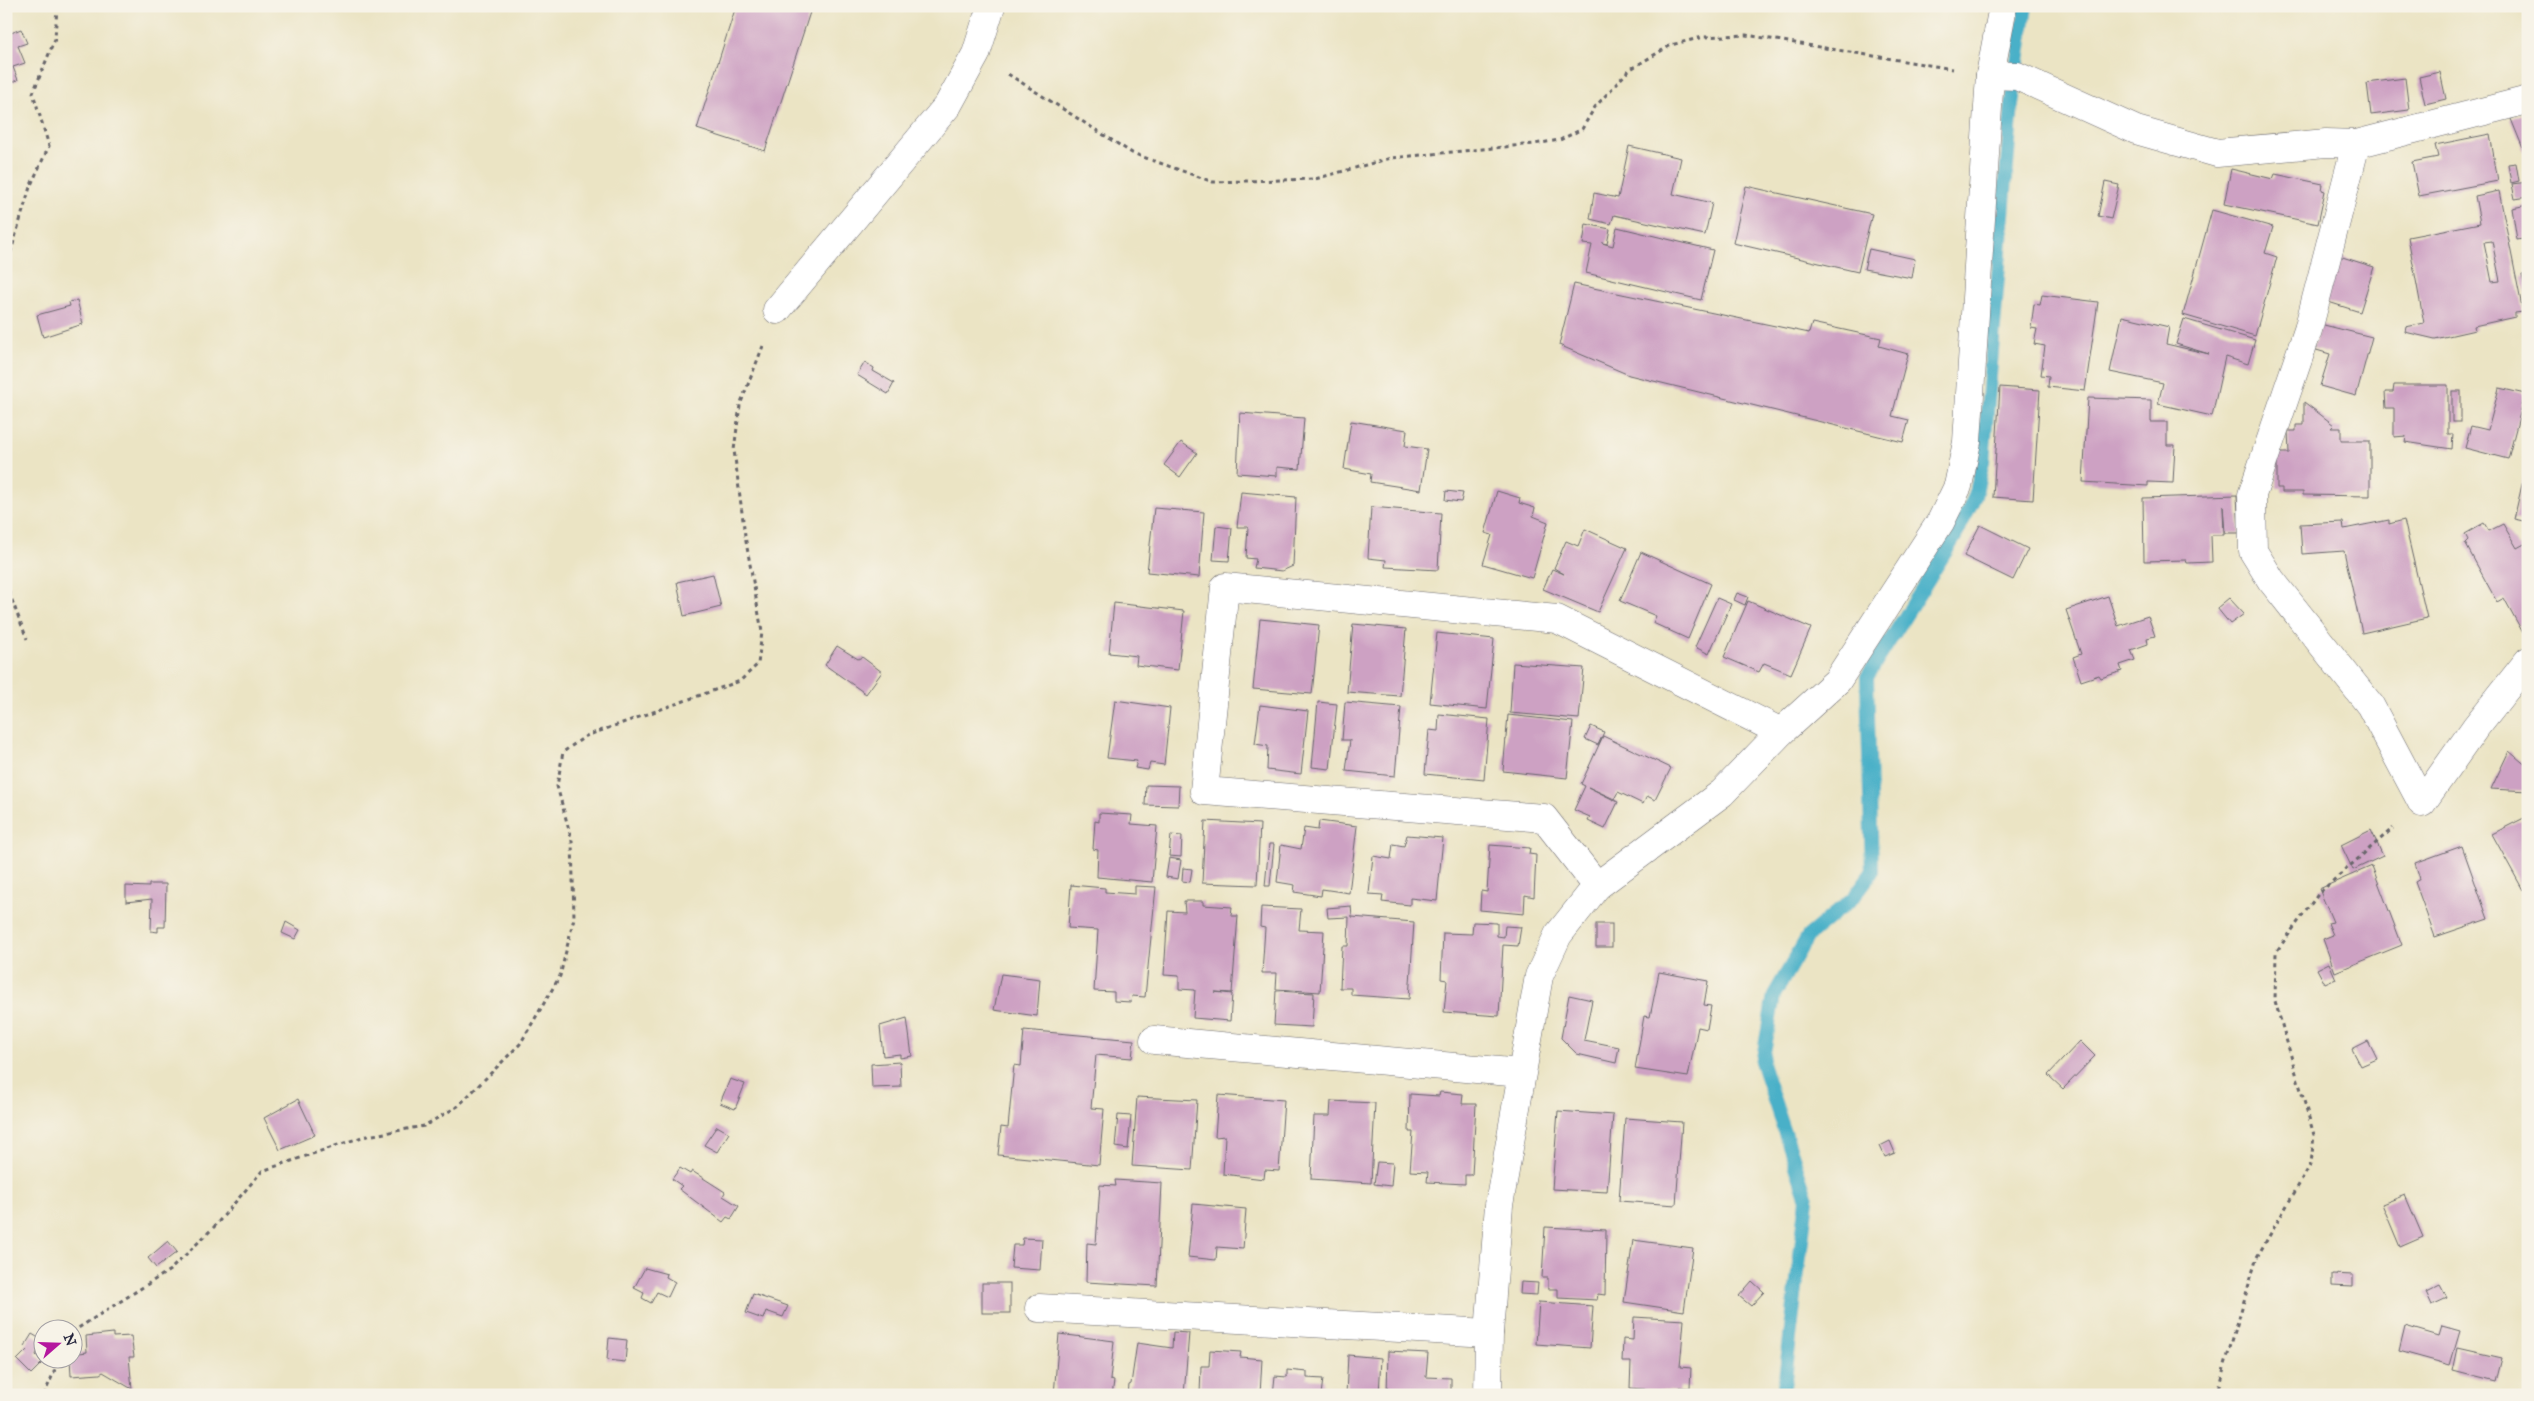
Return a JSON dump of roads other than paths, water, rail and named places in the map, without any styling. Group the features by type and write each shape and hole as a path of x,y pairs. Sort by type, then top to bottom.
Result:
{"street":[{"path":"777,310 948,105 976,54 991,6"},
{"path":"1488,1395 1489,1333 1499,1205 1539,976 1558,935 1598,886 1722,793 1781,732 1837,681 1941,521 1958,486 1967,442 1990,75 2003,6"},
{"path":"1990,75 2017,76 2136,130 2217,153 2326,143 2356,144 2528,100"},
{"path":"2356,144 2308,330 2252,495 2253,551 2271,580 2370,705 2422,803 2475,728 2528,661"},
{"path":"1598,886 1544,818 1204,791 1225,587 1557,620 1781,732"},
{"path":"1154,1040 1521,1073"},
{"path":"1039,1308 1489,1333"}],"waterway":[{"path":"1783,1395 1807,1199 1762,1064 1774,995 1808,936 1854,897 1872,872 1867,677 1955,537 1975,496 1983,462 2012,104 2026,6"}]}
